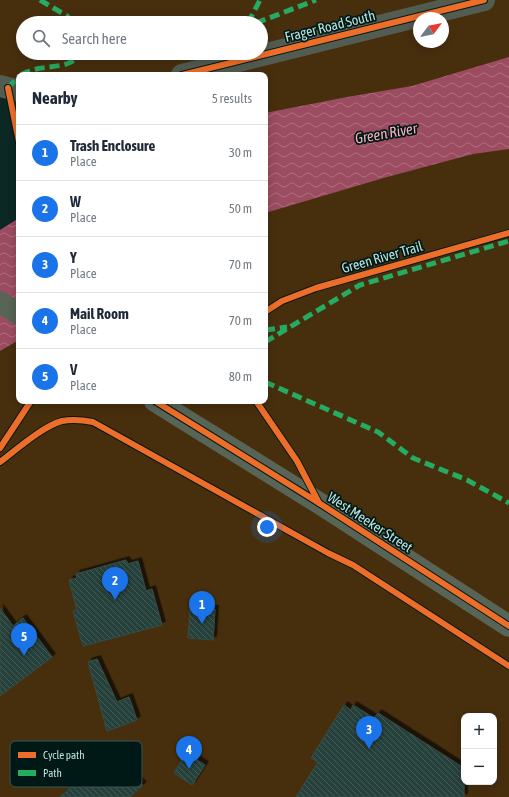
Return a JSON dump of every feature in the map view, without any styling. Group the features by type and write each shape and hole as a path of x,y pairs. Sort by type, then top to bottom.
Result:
{"main road":[{"path":"0,302 16,312"},
{"name":"West Meeker Street","path":"160,404 319,503 509,626"}],"street":[{"name":"Frager Road South","path":"268,54 484,0"},
{"name":"Frager Road South","path":"194,72 242,60"},
{"path":"0,86 16,90"}],"shaded area":[{"path":"0,0 509,0 509,797 0,797 0,351 16,342 16,404 268,404 268,72 16,72 16,128 8,89 0,86"}],"water":[{"name":"Green River","path":"509,57 509,149 473,154 387,177 268,212 268,112 412,86"},
{"path":"16,220 16,342 0,351 0,230"}],"building":[{"path":"126,560 128,564 138,561 146,591 152,589 162,625 83,646 73,611 77,610 69,580 77,578 76,574"},
{"path":"0,608 13,626 23,618 52,657 0,696"},
{"path":"190,608 215,609 213,640 188,638"},
{"path":"97,659 117,702 129,697 137,720 107,731 88,662"},
{"path":"344,705 351,710 353,705 374,718 378,713 461,766 461,785 464,785 464,797 296,797 318,762 311,758"},
{"path":"186,753 205,765 192,785 174,773"},
{"path":"71,787 141,787 130,797 60,797"}],"marked path":[{"path":"40,0 67,16"},
{"path":"252,16 260,0"},
{"path":"268,18 316,0"},
{"path":"26,72 66,64 74,60"},
{"path":"8,88 16,79"},
{"path":"268,340 360,285 509,241"},
{"path":"268,330 287,327"},
{"path":"268,383 378,432 413,458 467,480 509,503"}],"cycle path":[{"path":"268,54 484,0"},
{"path":"194,72 242,60"},
{"path":"8,88 16,127"},
{"name":"Green River Trail","path":"268,310 282,301 316,288 509,233"},
{"path":"0,448 29,404"},
{"path":"160,404 319,503 509,626"},
{"path":"258,404 297,461 319,503"},
{"path":"0,462 30,439 55,424 70,420 93,422 328,553 353,565 509,666"}],"place":[{"name":"W","path":"115,600"},
{"name":"Trash Enclosure","path":"202,624"},
{"name":"V","path":"24,656"},
{"name":"Y","path":"369,749"},
{"name":"Mail Room","path":"189,769"}]}
